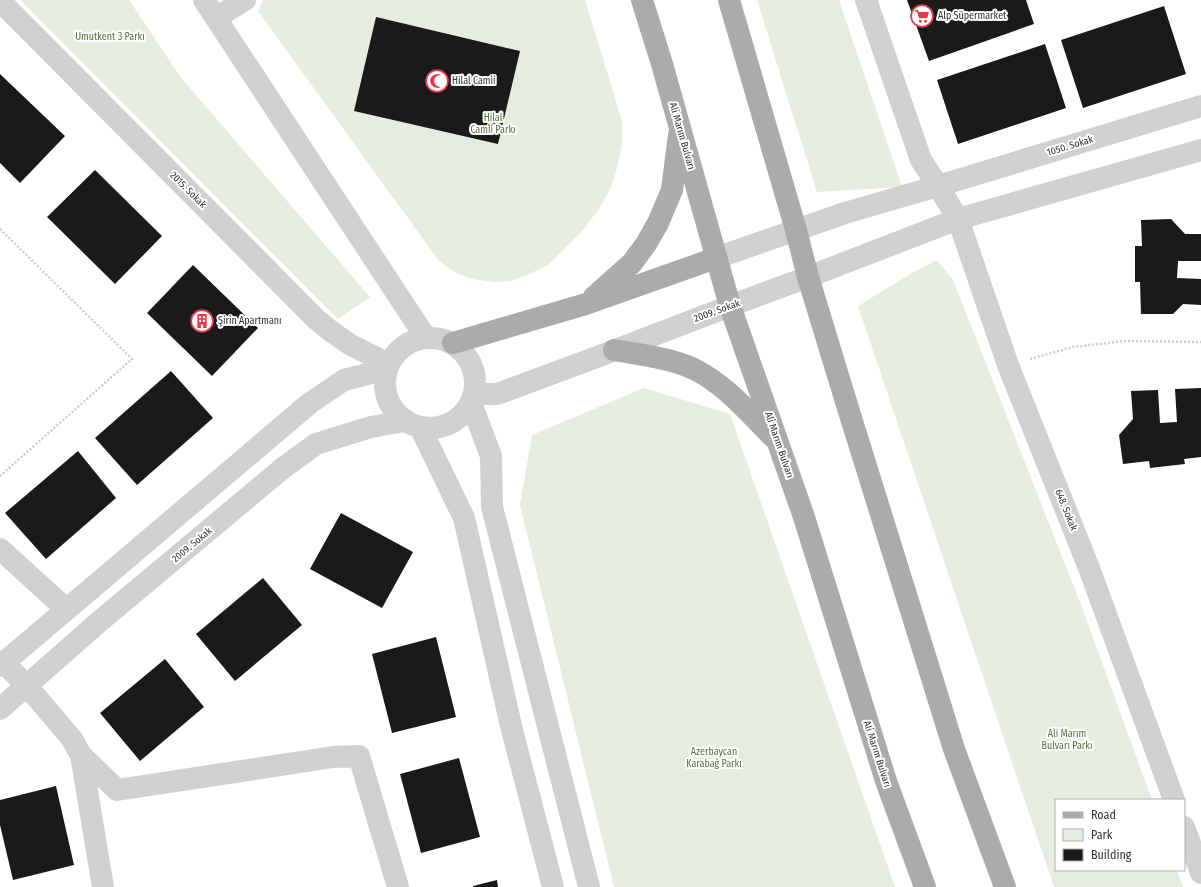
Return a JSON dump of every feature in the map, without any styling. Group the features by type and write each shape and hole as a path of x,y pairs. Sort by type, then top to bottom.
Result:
{"main road":[{"name":"Ali Marım Bulvarı","path":"642,0 680,126 730,306 806,525 886,781 925,887"},
{"path":"729,0 796,230 808,277 954,749 1005,887"},
{"path":"588,303 632,263 646,244 658,223 672,190 680,126"},
{"path":"453,343 588,303 716,258"},
{"path":"614,350 678,363 709,377 725,389 777,441"}],"street":[{"path":"204,0 426,338"},
{"path":"216,18 245,0"},
{"name":"648. Sokak","path":"866,0 921,160 958,219 1008,365 1089,568 1174,799"},
{"name":"2015. Sokak","path":"0,1 317,320 351,345 388,367"},
{"name":"1050. Sokak","path":"938,186 1201,106"},
{"path":"958,219 1201,150"},
{"path":"716,258 845,213 938,186"},
{"name":"2009. Sokak","path":"472,398 497,394 958,219"},
{"path":"426,338 440,338 453,343 464,352 472,365 475,379 472,398 462,415 450,424 435,428 413,424 396,412 389,401 385,389 385,376 393,357 404,346 418,339 426,338"},
{"path":"388,367 344,380 310,403 2,664 27,686 72,740 81,755 117,790 333,757 359,756 398,887"},
{"path":"472,398 491,456 492,507 589,887"},
{"path":"413,424 464,518 512,730 554,887"},
{"name":"2009. Sokak","path":"0,709 100,621 283,468 316,444 371,427 413,424"},
{"path":"0,549 72,604 100,621"},
{"path":"81,755 102,887"},
{"path":"1185,830 1201,874"}],"path":[{"path":"0,229 132,359 0,476"},
{"path":"1008,365 1073,347 1125,341 1201,342"}],"green space":[{"name":"Umutkent 3 Parkı","path":"20,0 129,0 182,79 370,297 338,319"},
{"name":"Hilal Camii Parkı","path":"263,0 585,0 622,121 622,143 618,165 611,187 599,209 584,229 548,265 529,274 511,281 495,282 472,279 454,272 439,261 258,11"},
{"path":"757,0 839,0 902,187 817,192"},
{"name":"Ali Marım Bulvarı Parkı","path":"937,260 953,280 1080,602 1152,799 1055,799 1055,871 1177,871 1183,887 1054,887 858,306 912,273"},
{"name":"Azerbaycan Karabağ Parkı","path":"644,388 730,414 895,887 614,887 520,505 532,435"}],"building":[{"path":"907,0 1026,0 1034,24 929,61"},
{"path":"1164,6 1186,74 1083,108 1061,40"},
{"name":"Hilal Camii","path":"376,17 520,51 498,144 354,111"},
{"path":"1045,44 1066,108 958,144 937,80"},
{"path":"0,74 65,136 20,183 0,163"},
{"path":"95,170 162,236 115,284 47,217"},
{"path":"1171,219 1185,234 1201,234 1201,261 1178,261 1177,278 1201,279 1201,305 1183,304 1173,314 1141,314 1140,282 1135,282 1135,246 1142,246 1141,220"},
{"name":"Şirin Apartmanı","path":"193,265 258,328 212,376 147,313"},
{"path":"171,371 213,418 137,485 95,438"},
{"path":"1201,388 1201,457 1184,459 1185,464 1150,468 1149,461 1123,464 1119,435 1133,419 1131,391 1158,390 1160,423 1177,422 1175,389"},
{"path":"78,451 116,498 46,559 5,513"},
{"path":"341,513 413,552 382,608 310,569"},
{"path":"263,578 302,625 235,681 196,634"},
{"path":"436,637 456,717 392,733 372,654"},
{"path":"165,659 204,707 140,761 100,713"},
{"path":"459,758 480,837 421,853 400,774"},
{"path":"56,786 74,865 13,880 0,825 0,800"},
{"path":"497,880 498,887 473,887 473,886"}],"place":[{"name":"Alp Süpermarket","path":"922,16"},
{"name":"Hilal Camii","path":"437,81"},
{"name":"Şirin Apartmanı","path":"202,321"}]}
